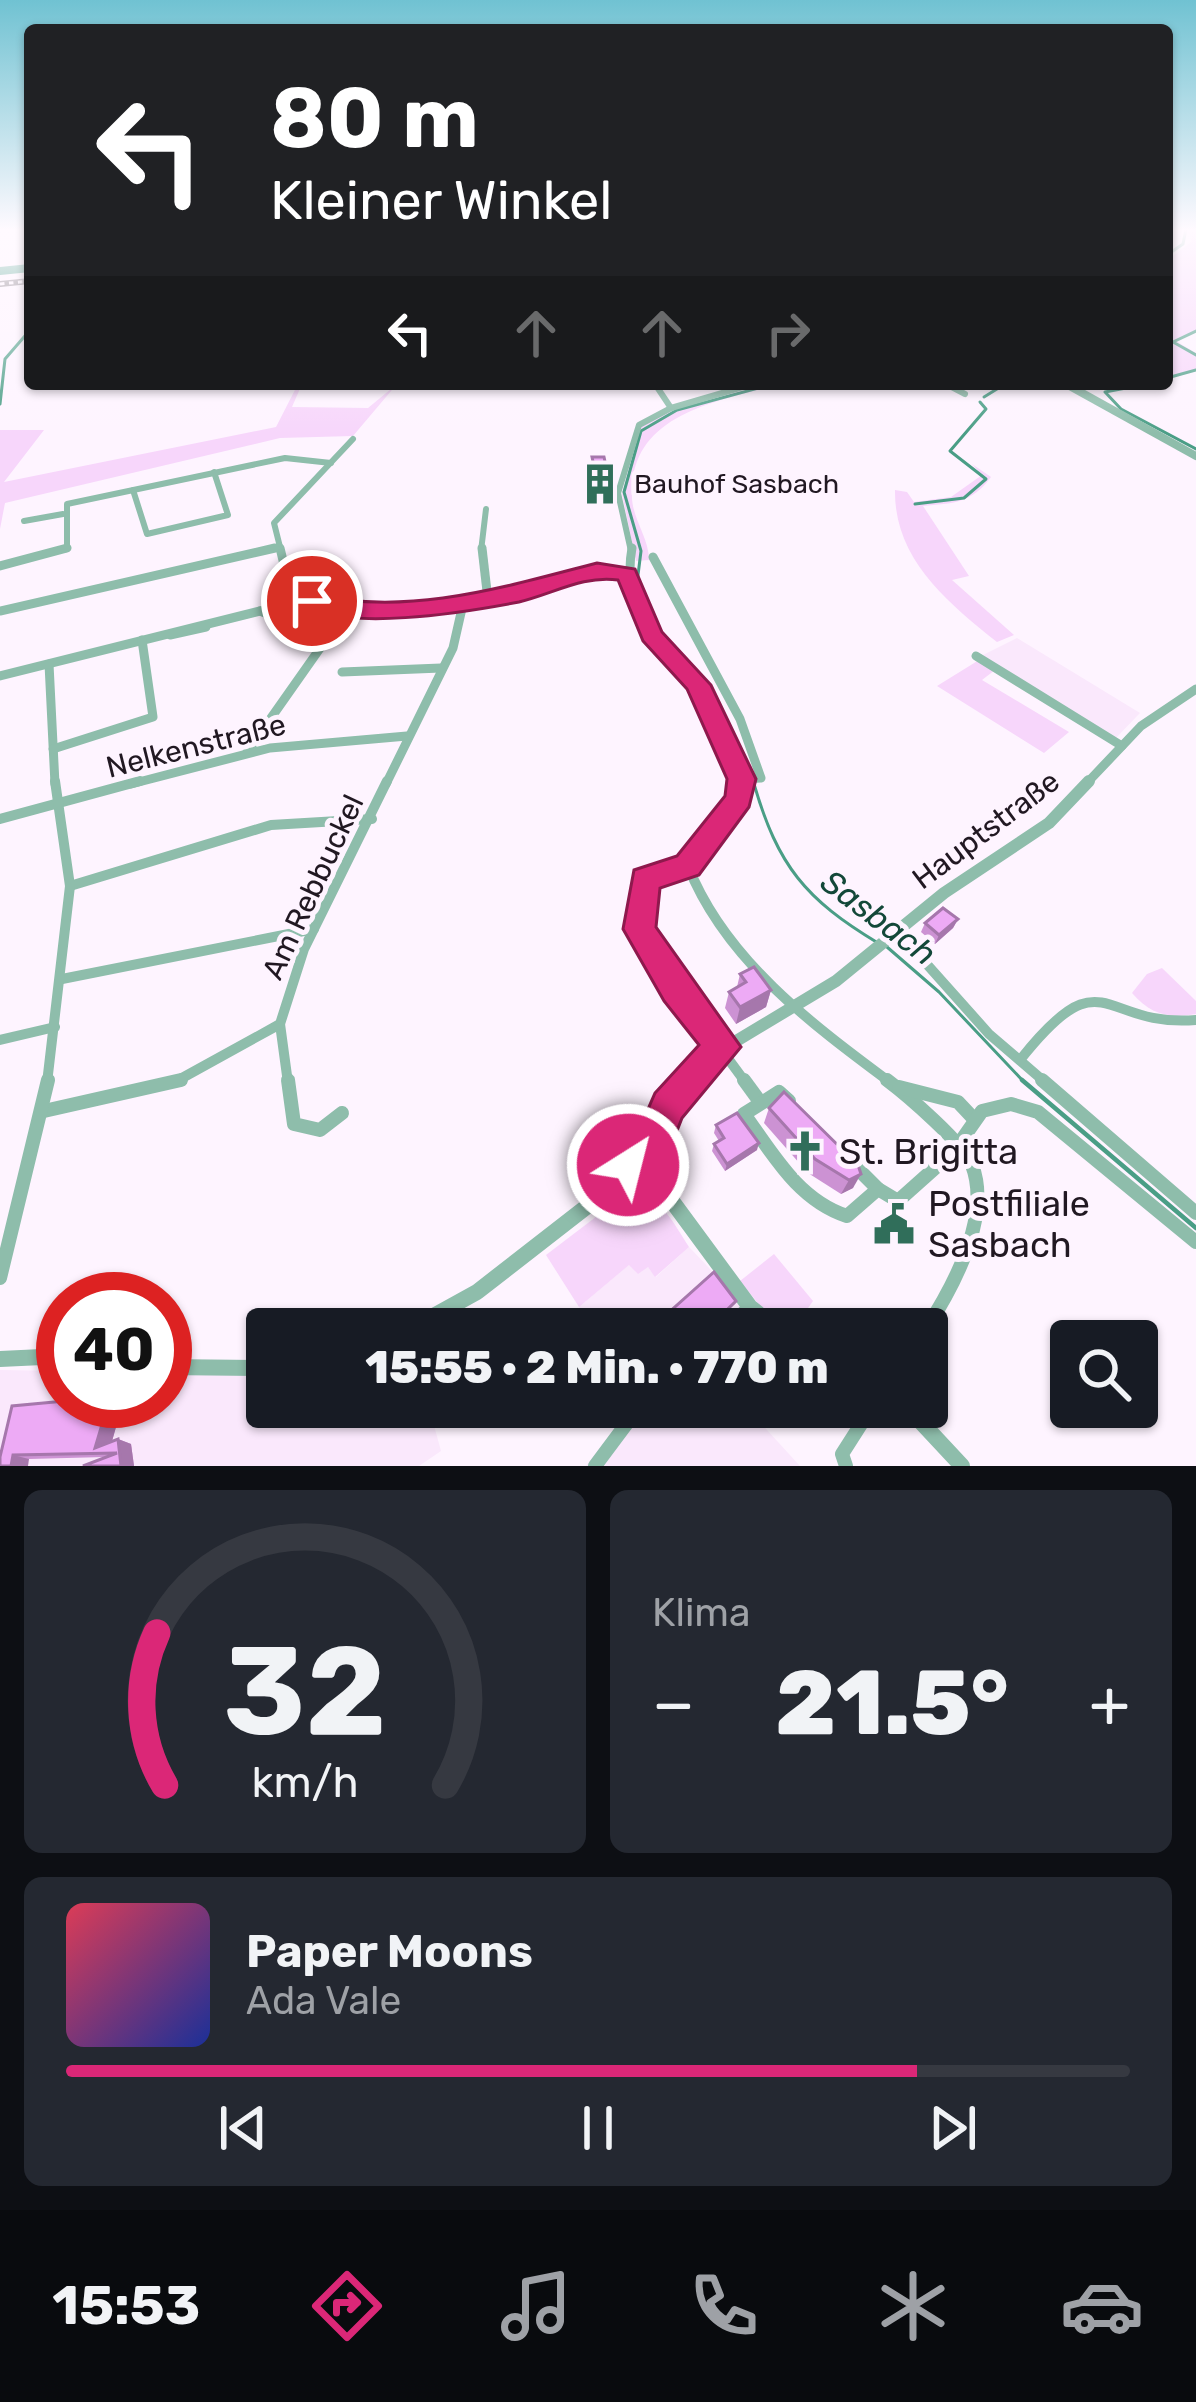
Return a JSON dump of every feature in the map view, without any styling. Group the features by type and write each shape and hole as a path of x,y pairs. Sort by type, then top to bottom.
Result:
{"street":[{"path":"660,390 670,408"},
{"path":"732,390 670,408 639,425 621,475 620,512 632,546 627,574 652,635 698,685 748,779"},
{"path":"957,390 965,394"},
{"path":"1077,390 1196,456"},
{"path":"308,599 286,574 274,524 286,505 352,440"},
{"path":"0,566 67,549 67,504 285,458 331,463"},
{"path":"133,490 147,534 228,515 214,472"},
{"path":"486,509 481,554 488,601"},
{"path":"24,521 64,514"},
{"path":"0,611 277,548"},
{"path":"652,557 740,719 748,779 733,810 694,851 688,866 699,894 789,1007 898,1088 970,1161 977,1188 971,1235 963,1270 939,1308"},
{"path":"0,676 308,599 347,610 463,604 597,570 627,574"},
{"name":"Am Rebbuckel","path":"44,1112 177,1082 280,1024 314,929 372,819 460,626 463,604"},
{"path":"247,752 347,610"},
{"path":"260,611 280,619 312,612"},
{"path":"53,749 153,717 142,640"},
{"path":"976,656 1122,746"},
{"path":"0,1278 44,1112 70,886 56,808 49,664"},
{"path":"342,672 441,668"},
{"name":"Hauptstraße","path":"448,1308 477,1292 630,1173 632,1155 650,1150 668,1106 690,1076 723,1047 874,953 944,893 1063,812 1157,711 1196,688"},
{"name":"Nelkenstraße","path":"0,819 56,808 247,752 330,740 407,736"},
{"path":"70,886 271,825 372,819"},
{"path":"688,866 645,879 639,929 642,942 760,1102"},
{"path":"62,979 314,929"},
{"path":"895,936 1020,1060 1196,1214"},
{"path":"1020,1060 1066,1008 1090,998 1178,1024 1196,1020"},
{"path":"280,1024 294,1124 320,1130 342,1112"},
{"path":"0,1040 55,1027"},
{"path":"898,1088 958,1102 974,1119"},
{"path":"796,1108 779,1092 744,1114 792,1179 847,1216 878,1189"},
{"path":"845,1157 898,1201 958,1146 982,1111 1011,1104 1038,1112 1196,1242"},
{"path":"650,1150 659,1162 655,1178"},
{"path":"630,1173 640,1181 655,1178"},
{"path":"655,1178 750,1307"},
{"path":"0,1359 36,1357"},
{"path":"192,1367 246,1368"},
{"path":"595,1466 623,1428"},
{"path":"846,1466 842,1454 859,1428"},
{"path":"927,1428 962,1466"}],"shaded area":[{"path":"1173,297 1196,297 1196,332 1176,341 1196,353 1196,371 1173,377"},
{"path":"295,390 299,390 292,407 368,408 392,390 353,436 280,438 5,503 0,529 0,430 44,430 4,482 276,427"},
{"path":"744,390 759,390 681,416 660,429 645,447 635,469 632,498 649,560 636,561 622,494 639,427 659,415"},
{"path":"972,464 991,477 976,492 952,503 923,506 969,576 952,580 1014,635 997,642 927,577 903,537 897,515 895,490 907,492 914,502 951,497 982,475"},
{"path":"1017,638 1140,713 1114,740 981,656"},
{"path":"979,660 995,670 982,680 1069,732 1044,753 937,686"},
{"path":"1162,968 1196,1001 1196,1014 1160,1013 1132,993 1147,974"},
{"path":"630,1191 658,1204 689,1247 655,1277 648,1267 638,1274 629,1265 579,1307 546,1255"},
{"path":"689,1247 747,1308 579,1307 630,1264 647,1266 656,1277"},
{"path":"774,1254 813,1301 808,1308 763,1308 740,1281"},
{"path":"0,1370 36,1371 36,1428 192,1428 192,1373 246,1374 246,1428 435,1428 441,1451 419,1466 0,1466"},
{"path":"615,1428 765,1428 800,1466 586,1466"}],"building":[{"path":"592,457 604,457 608,475 596,475"},
{"path":"943,908 958,919 939,935 925,923"},
{"path":"754,967 771,990 740,1007 729,992 746,982 740,974"},
{"path":"784,1092 858,1165 861,1174 849,1180 815,1159 769,1108"},
{"path":"737,1113 759,1143 727,1164 714,1144 724,1138 716,1125"},
{"path":"714,1272 736,1301 729,1308 674,1308"},
{"path":"36,1404 36,1428 101,1428 95,1448 118,1439 121,1466 83,1466 117,1453 13,1455 11,1466 0,1466 12,1406"}],"waterway":[{"path":"1196,331 1173,342 1196,355"},
{"path":"0,404 5,359 24,337"},
{"path":"1173,376 1196,370"},
{"name":"Sasbach","path":"655,626 637,583 641,551 624,492 641,431 677,410 751,390"},
{"path":"984,397 995,390"},
{"path":"1116,390 1105,392 1121,409 1196,449"},
{"path":"915,504 964,498 986,479 950,451 986,409 980,402"},
{"name":"Sasbach","path":"681,655 714,696 751,775"},
{"path":"754,784 773,837 798,878 831,911 878,943"},
{"name":"Sasbach","path":"887,947 939,992 1023,1081"},
{"name":"Sasbach","path":"1023,1081 1196,1228"}],"place":[{"name":"Bauhof Sasbach","path":"600,484"},
{"name":"St. Brigitta","path":"805,1151"},
{"name":"Postfiliale Sasbach","path":"894,1224"}],"route":[{"path":"312,601 347,610 409,609 488,601 597,570 627,574 652,635 698,685 741,779 739,799 694,851 688,866 645,879 640,887 639,929 642,942 723,1047 690,1076 668,1106 650,1150 635,1151 628,1165"}]}
